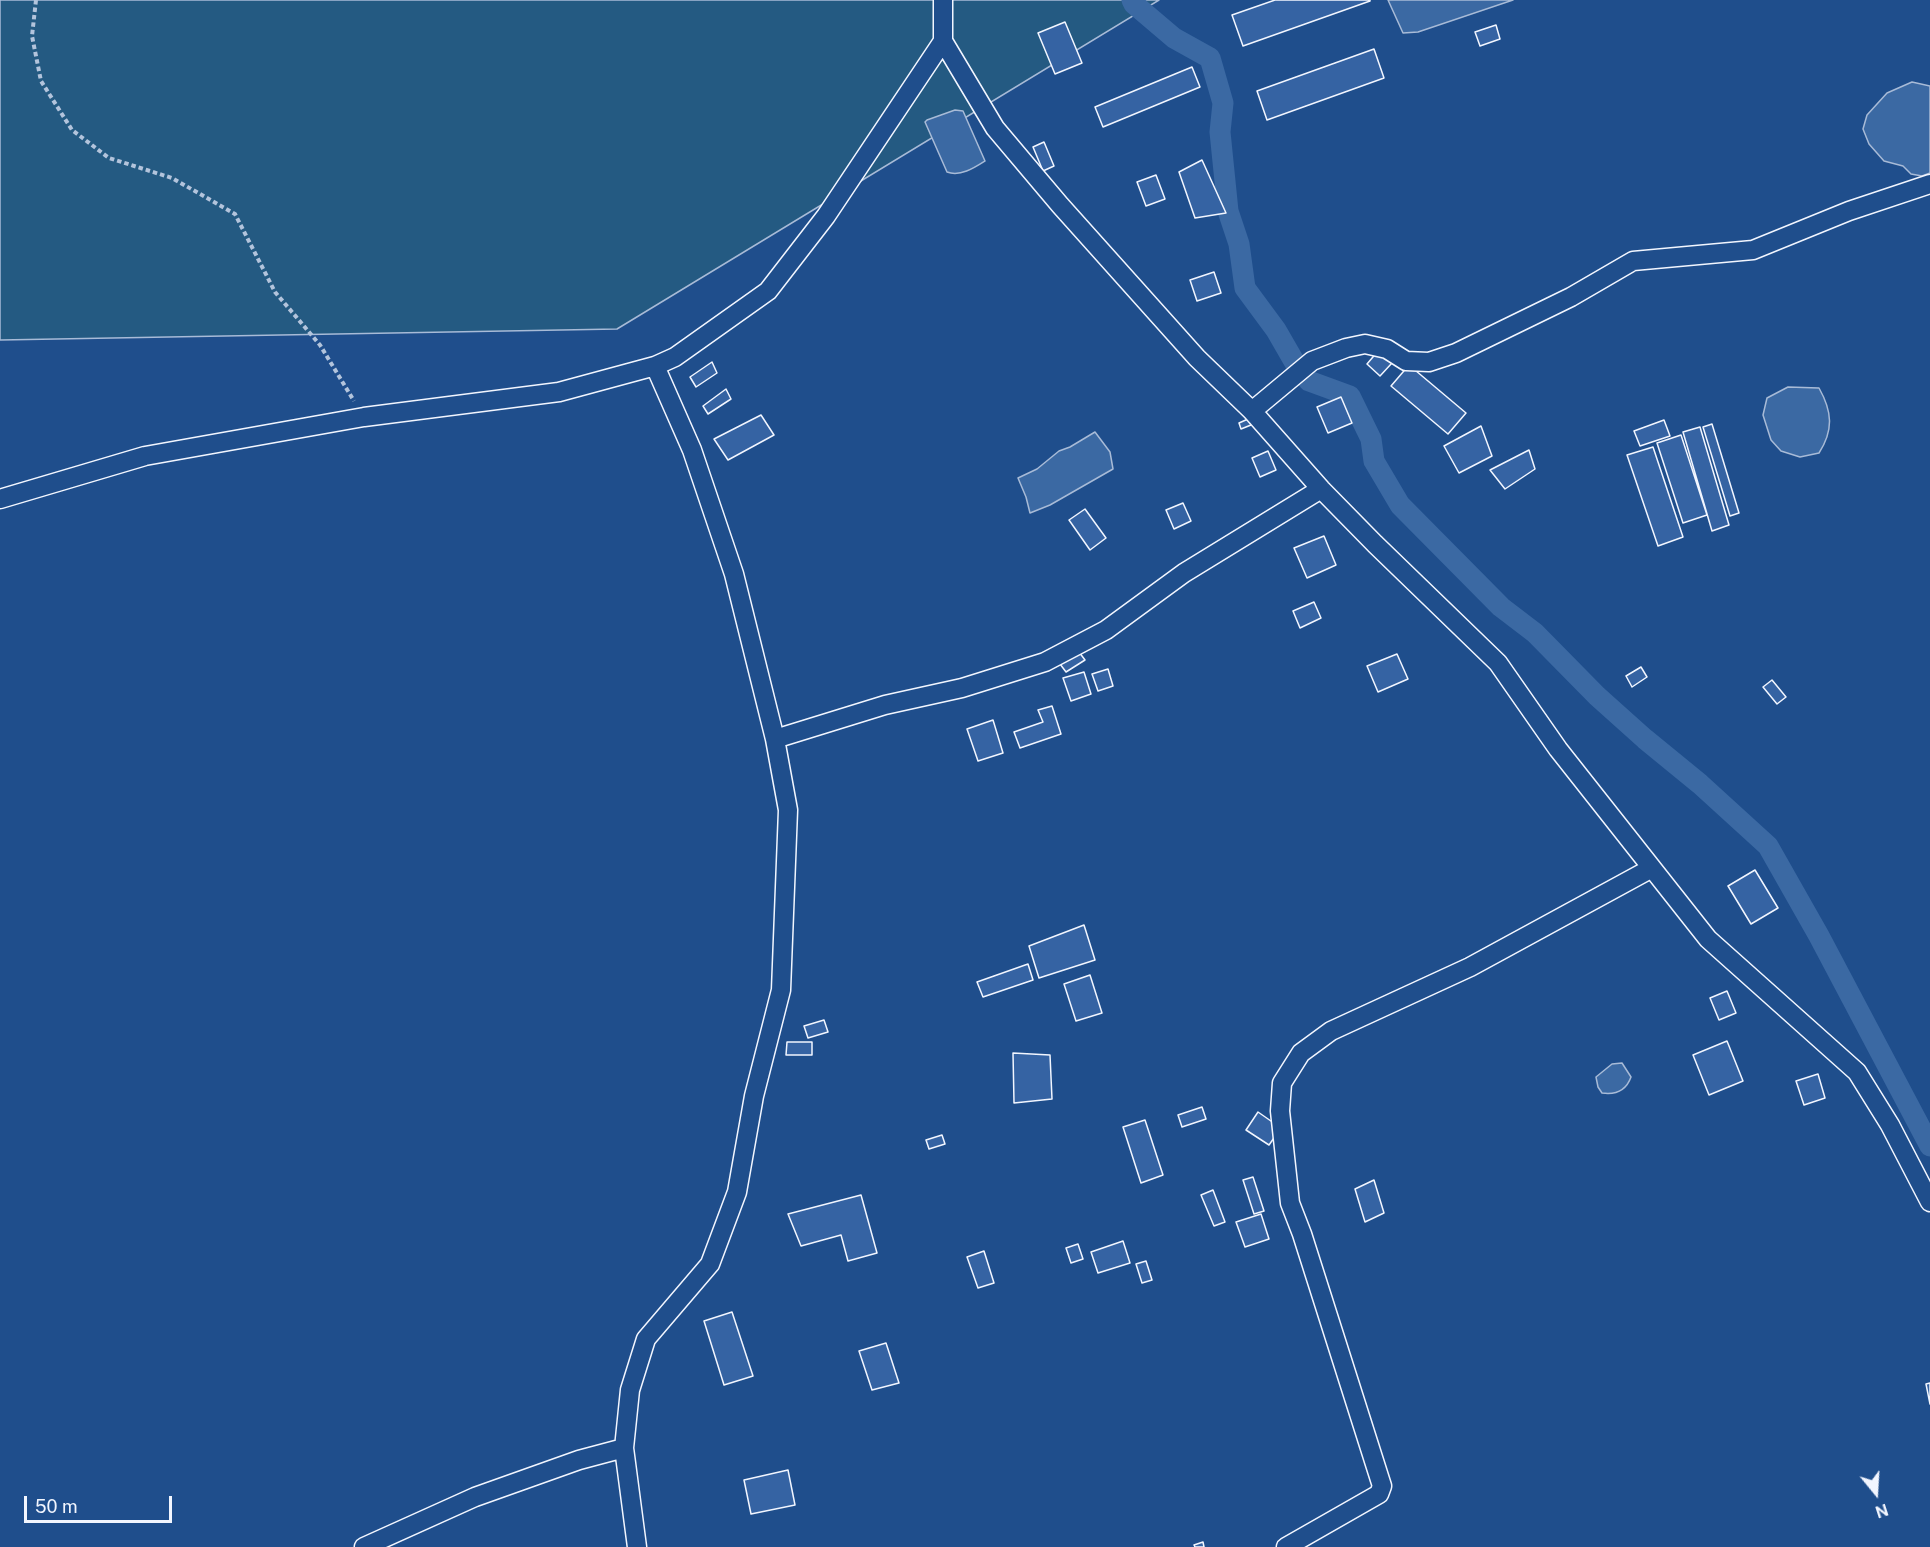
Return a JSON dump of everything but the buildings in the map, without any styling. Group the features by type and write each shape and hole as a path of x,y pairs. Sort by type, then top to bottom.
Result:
{"street":[{"path":"943,0 943,41 995,128 1060,205 1197,358 1252,411 1321,489 1375,544 1498,663 1558,749 1708,939 1857,1072 1890,1125 1930,1202"},
{"path":"0,499 145,456 364,417 559,392 655,366 675,357 768,291 826,216 943,41"},
{"path":"1252,411 1312,361 1346,348 1365,344 1387,349 1406,361 1429,362 1456,353 1571,297 1633,261 1753,250 1849,212 1930,184"},
{"path":"637,1547 624,1448 630,1390 646,1340 710,1264 737,1192 754,1096 781,990 788,810 775,739 734,574 692,450 655,366"},
{"path":"775,739 885,705 962,688 1044,662 1106,630 1184,573 1321,489"},
{"path":"1286,1547 1379,1494 1382,1486 1302,1234 1290,1203 1280,1111 1282,1083 1301,1053 1331,1031 1470,967 1652,868"},
{"path":"364,1547 475,1497 579,1460 624,1448"}],"path":[{"path":"36,0 32,36 41,81 72,130 109,158 172,178 235,214 275,292 320,345 364,417"}],"shaded area":[{"path":"0,0 1159,0 617,329 0,340"},
{"path":"1388,0 1513,0 1418,32 1403,33"},
{"path":"1912,82 1930,86 1930,173 1922,176 1911,174 1903,166 1884,161 1869,144 1863,129 1867,115 1887,93"},
{"path":"955,110 963,111 985,161 967,171 952,173 947,172 925,122"},
{"path":"1788,387 1819,388 1823,396 1830,421 1824,445 1819,453 1800,457 1781,451 1771,440 1763,415 1767,398"},
{"path":"1095,432 1110,452 1113,469 1050,505 1030,513 1018,478 1037,469 1059,451"},
{"path":"1622,1063 1631,1077 1626,1086 1616,1093 1602,1093 1596,1077 1612,1064"}],"waterway":[{"path":"1132,0 1174,38 1210,58 1223,103 1220,132 1228,211 1239,244 1245,288 1276,330 1295,363 1309,381 1350,396 1371,439 1374,461 1400,505 1501,607 1535,633 1597,696 1768,846 1819,936 1930,1146"}]}
